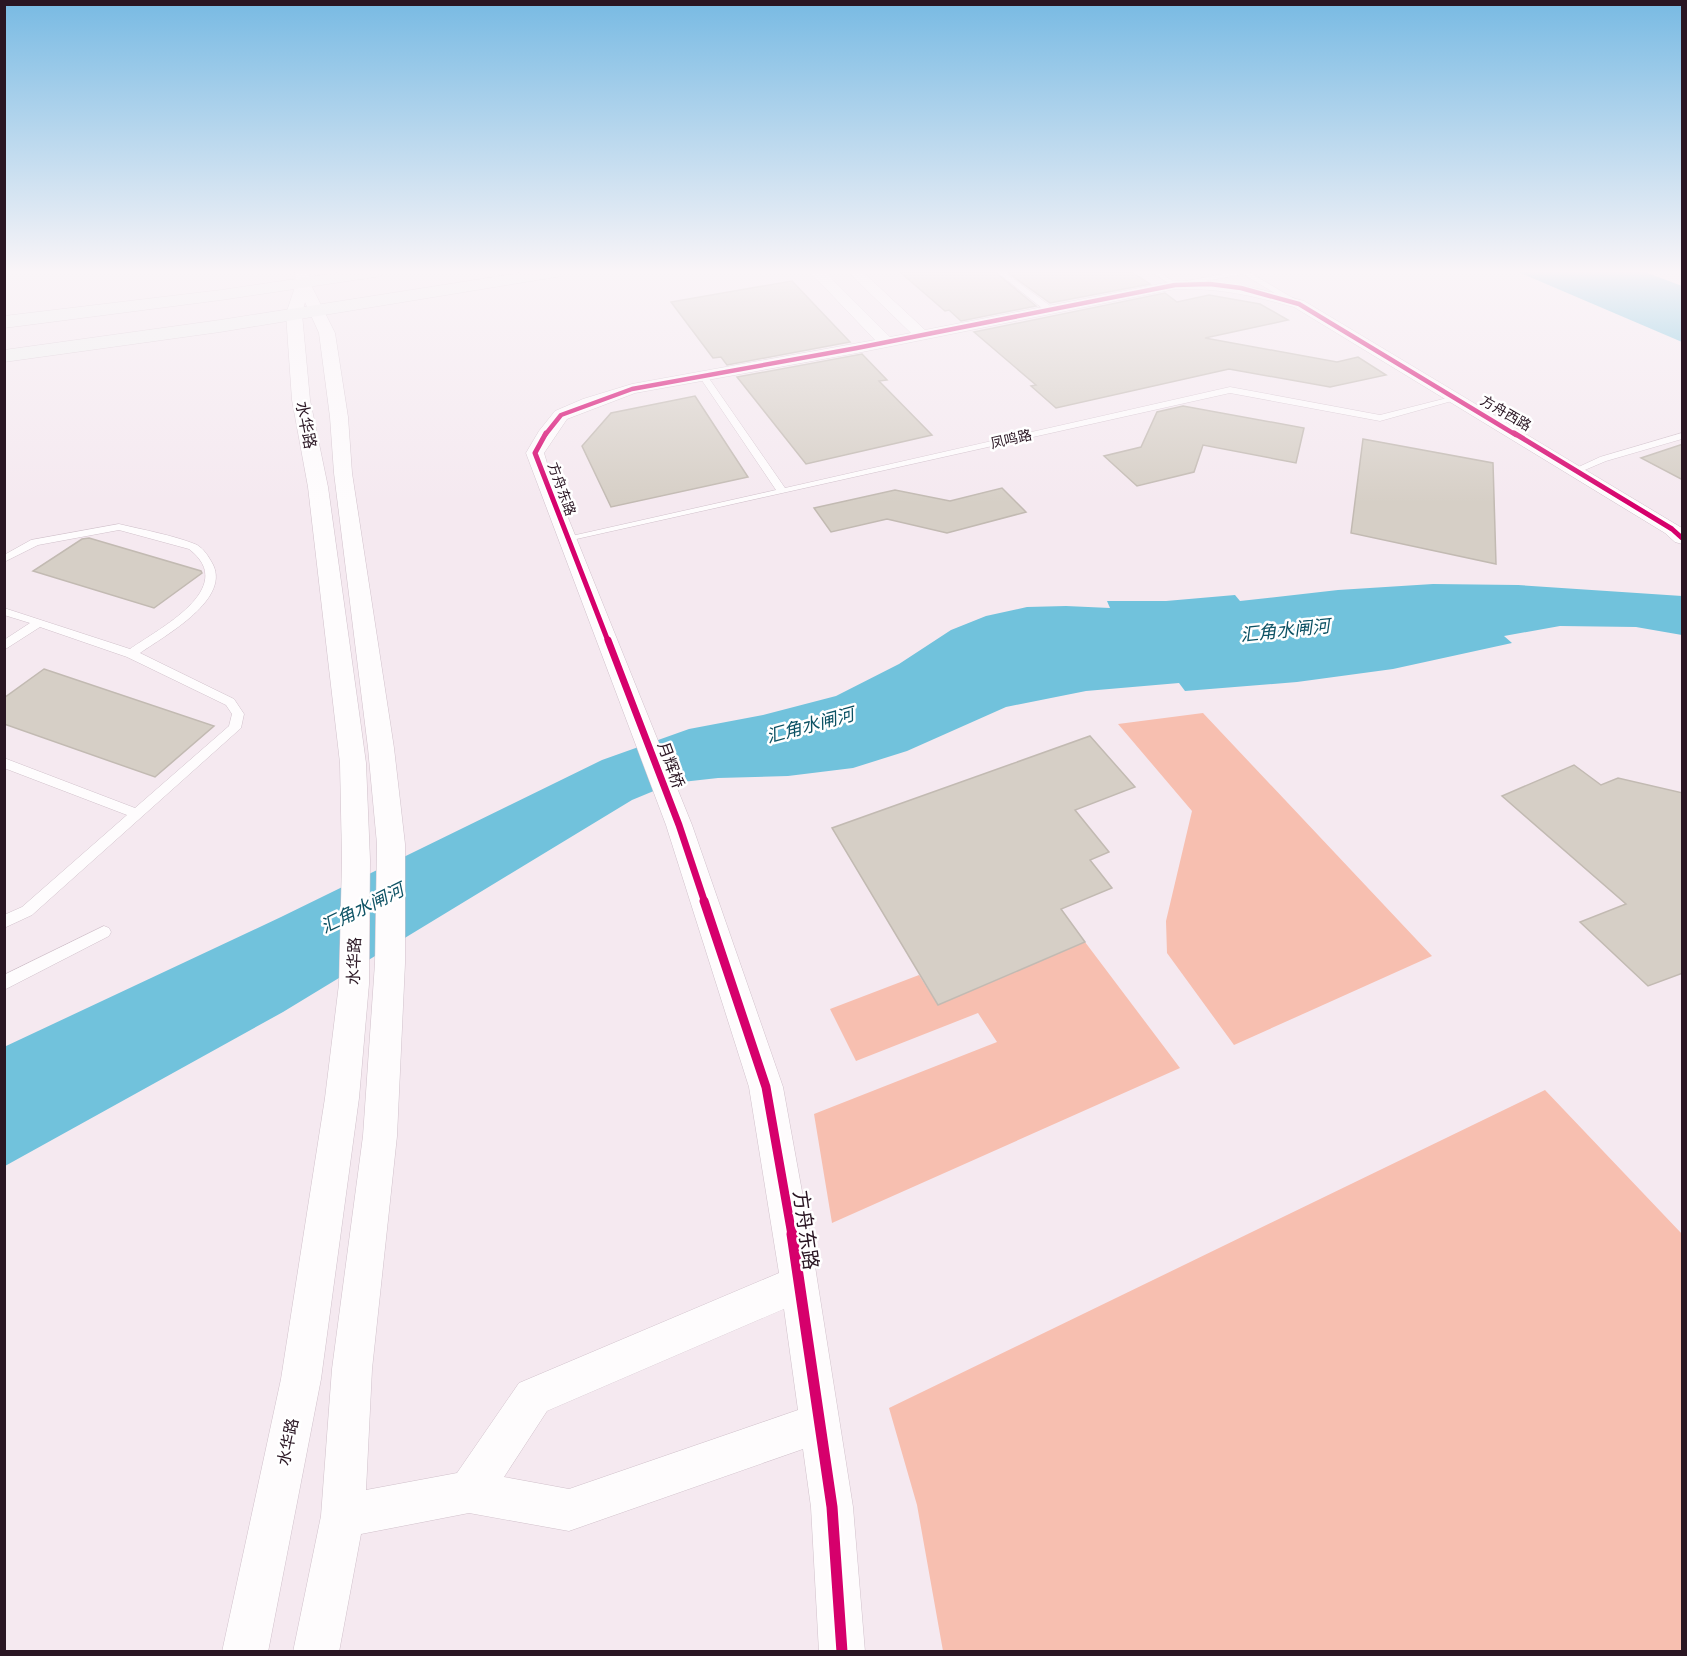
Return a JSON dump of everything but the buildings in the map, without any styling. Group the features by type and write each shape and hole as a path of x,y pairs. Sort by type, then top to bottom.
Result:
{"main road":[{"path":"4,356 52,349"}],"street":[{"name":"水华路","path":"245,1652 301,1379 342,1098 354,984 356,860 353,763 318,487 301,400 297,349"},
{"name":"水华路","path":"316,1652 344,1516 352,1369 380,1136 390,963 391,844 381,748 343,473 339,417 329,349"},
{"name":"方舟西路","path":"703,376 847,349"},
{"name":"方舟西路","path":"1373,349 1577,470 1683,538"},
{"name":"方舟东路","path":"637,713 567,540 535,453 545,435 561,415 632,389 703,376"},
{"name":"月辉桥","path":"637,713 679,825"},
{"name":"方舟东路","path":"679,825 766,1088 793,1241 797,1284 832,1507 842,1652"},
{"path":"469,1492 533,1397 797,1284"},
{"path":"344,1516 469,1492 569,1510 819,1423"}],"lane":[{"path":"703,376 782,491"},
{"name":"凤鸣路","path":"567,540 1230,390 1380,418 1455,399"},
{"path":"1577,470 1603,459 1683,436"},
{"path":"4,559 26,546 45,539 118,527 193,547 200,551 208,562 213,580 210,588 193,608 131,654"},
{"path":"4,611 131,654 230,702 238,714 235,728 27,911 4,922"},
{"path":"4,646 38,623"},
{"path":"4,763 137,814"},
{"path":"4,983 104,932"}],"shaded area":[{"path":"1203,713 1432,956 1234,1045 1167,953 1166,921 1192,811 1118,724"},
{"path":"1085,942 1180,1068 832,1223 814,1114 997,1042 978,1013 856,1061 830,1009 919,975 938,1005"},
{"path":"1545,1090 1682,1234 1682,1651 943,1651 917,1505 889,1408"}],"water":[{"name":"汇角水闸河","path":"1433,584 1518,585 1682,596 1682,635 1636,627 1560,626 1504,636 1512,643 1393,669 1297,682 1185,691 1179,683 1086,691 1006,707 907,751 853,768 788,776 718,778 673,783 632,800 283,1012 5,1166 4,1047 281,917 602,760 689,729 763,715 836,696 899,664 951,630 986,616 1027,607 1110,608 1107,601 1166,601 1235,595 1240,601 1338,590"}],"cycle path":[{"path":"842,1652 832,1507 793,1241 766,1087 679,825 535,453 545,435 561,415 589,403 632,389 850,349"},
{"path":"1374,349 1672,529 1682,538"}]}
